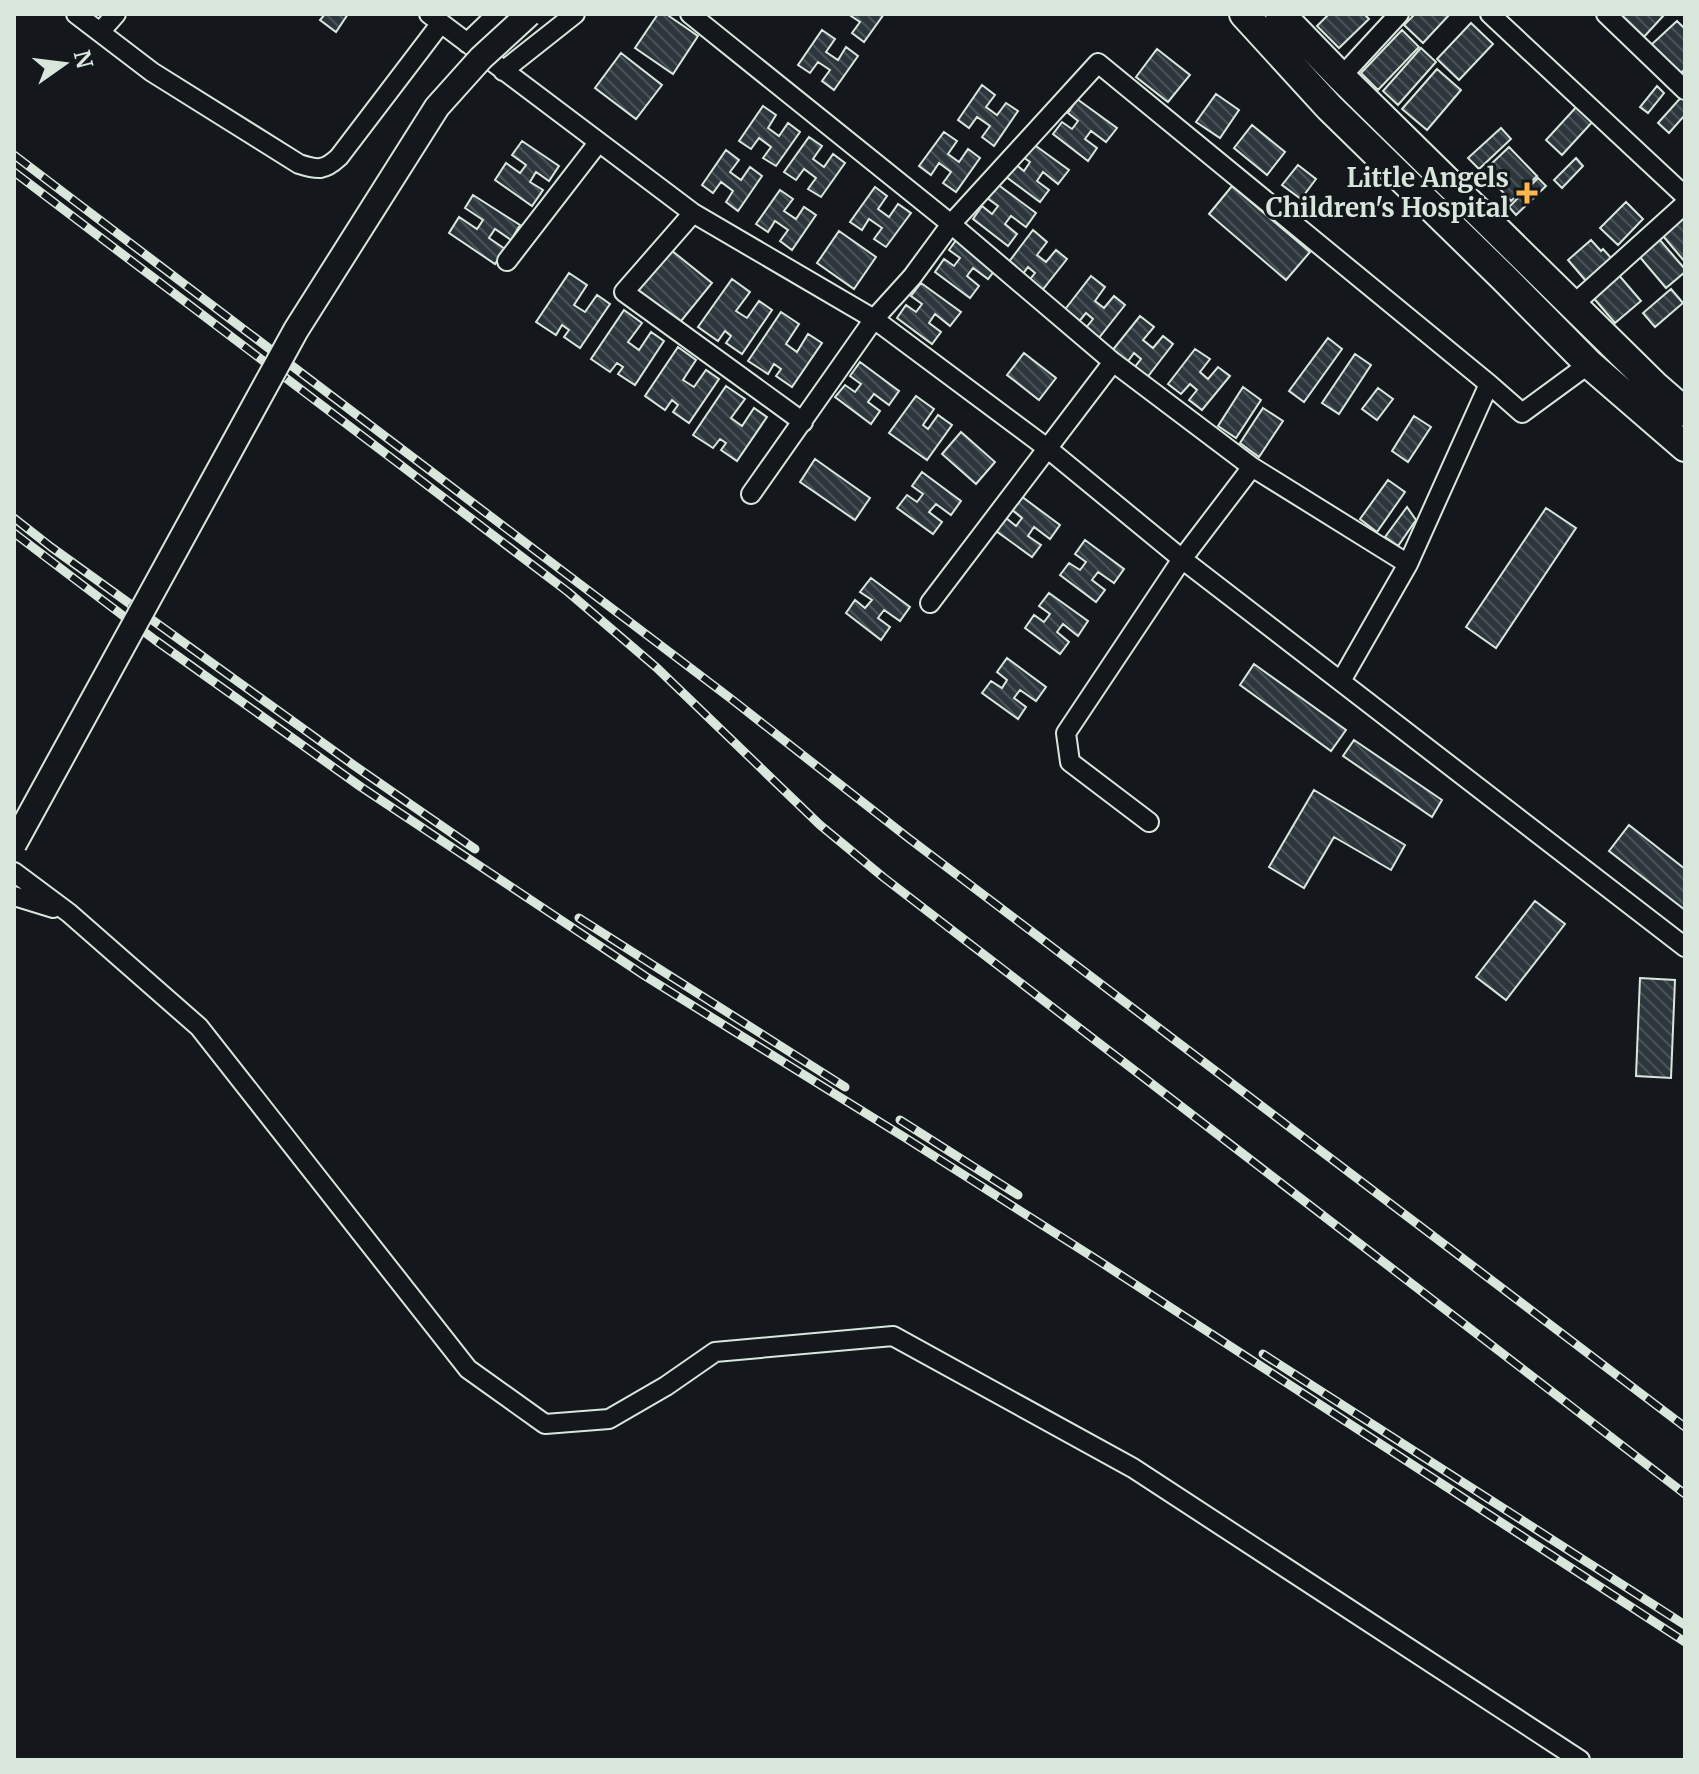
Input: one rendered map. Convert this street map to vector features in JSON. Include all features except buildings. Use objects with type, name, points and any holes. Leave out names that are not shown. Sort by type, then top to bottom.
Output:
[{"type":"main road","points":[[1244,14],[1329,107],[1589,364],[1685,447]]},
{"type":"main road","points":[[1280,14],[1654,385],[1685,412]]},
{"type":"street","points":[[76,14],[152,72],[299,164],[316,169],[329,167],[339,157],[435,18],[693,213],[874,319],[1047,448],[1182,559],[1685,947]]},
{"type":"street","points":[[100,32],[116,14]]},
{"type":"street","points":[[467,43],[497,14]]},
{"type":"street","points":[[14,844],[296,330],[437,107],[481,58],[529,14]]},
{"type":"street","points":[[503,71],[575,14]]},
{"type":"street","points":[[690,14],[951,224],[1113,362],[1252,467],[1408,564]]},
{"type":"street","points":[[1341,77],[1399,14]]},
{"type":"street","points":[[1490,14],[1685,196]]},
{"type":"street","points":[[1606,14],[1685,90]]},
{"type":"street","points":[[751,494],[874,319],[912,277],[951,224],[1098,63],[1522,413],[1589,364]]},
{"type":"street","points":[[507,261],[598,143]]},
{"type":"street","points":[[1573,305],[1685,204]]},
{"type":"street","points":[[693,213],[624,292],[803,422]]},
{"type":"street","points":[[930,603],[1113,362]]},
{"type":"street","points":[[1341,681],[1408,564],[1489,384]]},
{"type":"street","points":[[1149,822],[1070,762],[1066,733],[1182,559],[1252,467]]},
{"type":"street","points":[[14,872],[69,913],[199,1027],[468,1369],[545,1424],[609,1419],[666,1386],[715,1352],[893,1336],[1133,1468],[1580,1760]]},
{"type":"street","points":[[14,896],[69,913]]},
{"type":"railway","points":[[14,155],[1685,1427]]},
{"type":"railway","points":[[14,172],[568,592],[657,668],[820,825],[883,877],[1685,1494]]},
{"type":"railway","points":[[14,518],[352,764],[475,849]]},
{"type":"railway","points":[[14,533],[155,640],[361,787],[645,976],[1099,1261],[1685,1642]]},
{"type":"railway","points":[[579,918],[845,1087]]},
{"type":"railway","points":[[900,1120],[1018,1195]]},
{"type":"railway","points":[[1263,1354],[1685,1625]]},
{"type":"place","name":"Little Angels Children's Hospital","points":[[1527,193]]}]
